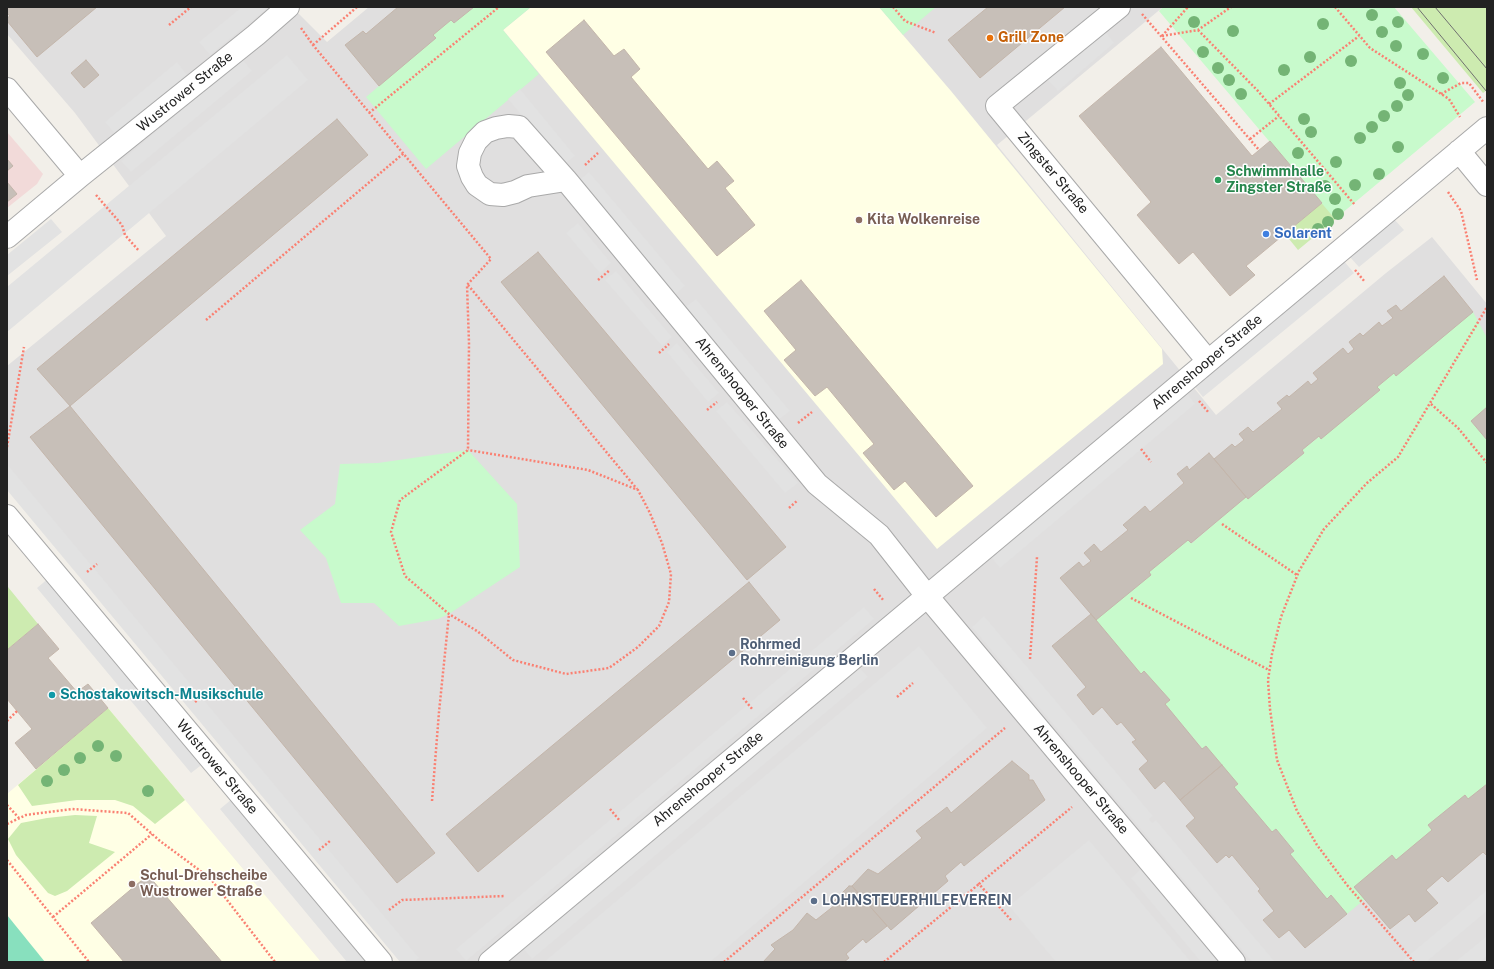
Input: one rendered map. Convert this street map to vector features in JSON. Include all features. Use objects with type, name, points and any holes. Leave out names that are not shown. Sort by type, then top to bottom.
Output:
[{"type":"street","name":"Wustrower Straße","points":[[7,237],[288,7]]},
{"type":"street","name":"Zingster Straße","points":[[1119,7],[997,106],[1208,361]]},
{"type":"street","points":[[7,89],[80,176]]},
{"type":"street","name":"Ahrenshooper Straße","points":[[490,962],[1487,128]]},
{"type":"street","points":[[1459,151],[1487,185]]},
{"type":"street","name":"Ahrenshooper Straße","points":[[566,180],[817,484],[879,535],[927,596],[1234,962]]},
{"type":"street","name":"Wustrower Straße","points":[[7,516],[381,962]]},
{"type":"path","points":[[169,25],[191,7]]},
{"type":"path","points":[[313,45],[358,7]]},
{"type":"path","points":[[369,113],[499,7]]},
{"type":"path","points":[[893,7],[905,21],[936,33]]},
{"type":"path","points":[[1162,36],[1188,7]]},
{"type":"path","points":[[1162,36],[1198,30],[1232,7]]},
{"type":"path","points":[[1335,7],[1370,48],[1449,99],[1463,121]]},
{"type":"path","points":[[1141,13],[1259,150]]},
{"type":"path","points":[[300,25],[313,45],[491,259],[467,285],[469,343],[468,450]]},
{"type":"path","points":[[1198,30],[1258,91],[1358,209]]},
{"type":"path","points":[[1269,104],[1360,36]]},
{"type":"path","points":[[1441,94],[1461,83],[1469,84],[1484,103]]},
{"type":"path","points":[[1250,139],[1279,116]]},
{"type":"path","points":[[206,320],[404,153]]},
{"type":"path","points":[[80,176],[122,225],[125,235],[139,251]]},
{"type":"path","points":[[1453,198],[1461,211],[1477,280]]},
{"type":"path","points":[[467,285],[638,490],[650,513],[671,574],[669,602],[659,626],[638,647],[609,668],[566,674],[513,660],[477,631],[449,614],[405,576],[391,532],[400,500],[468,450],[588,470],[638,490]]},
{"type":"path","points":[[1414,962],[1347,885],[1317,844],[1298,811],[1277,760],[1270,709],[1268,680],[1269,670],[1281,617],[1297,575],[1324,529],[1367,483],[1398,457],[1487,308]]},
{"type":"path","points":[[7,447],[24,348]]},
{"type":"path","points":[[1431,404],[1458,428],[1487,463]]},
{"type":"path","points":[[1222,524],[1297,575]]},
{"type":"path","points":[[1030,659],[1037,557]]},
{"type":"path","points":[[1131,598],[1269,670]]},
{"type":"path","points":[[432,801],[449,614]]},
{"type":"path","points":[[897,697],[913,683]]},
{"type":"path","points":[[7,721],[17,711]]},
{"type":"path","points":[[724,962],[1010,724]]},
{"type":"path","points":[[884,962],[1091,792]]},
{"type":"path","points":[[7,805],[19,818]]},
{"type":"path","points":[[7,824],[26,815],[72,809],[128,813],[152,834],[210,878],[275,962]]},
{"type":"path","points":[[53,917],[152,834]]},
{"type":"path","points":[[7,860],[89,962]]},
{"type":"path","points":[[979,884],[1011,920]]},
{"type":"path","points":[[388,910],[402,900],[505,896]]},
{"type":"shaded area","points":[[7,7],[292,7],[327,42],[369,7],[1163,7],[997,145],[1216,415],[1386,273],[1432,237],[1487,304],[1487,962],[409,962],[7,481],[7,366],[166,236],[75,113],[7,34]]},
{"type":"shaded area","points":[[242,7],[269,7],[210,55],[199,42]]},
{"type":"shaded area","name":"Kita Wolkenreise","points":[[531,7],[879,7],[951,91],[1162,349],[1163,364],[937,549],[503,30]]},
{"type":"shaded area","points":[[1105,31],[1114,43],[1058,91],[1047,79]]},
{"type":"shaded area","points":[[287,55],[308,80],[7,332],[7,287]]},
{"type":"shaded area","points":[[242,59],[252,71],[131,172],[121,161]]},
{"type":"shaded area","points":[[177,62],[187,75],[116,135],[105,122]]},
{"type":"shaded area","points":[[520,89],[575,156],[563,165],[508,99]]},
{"type":"shaded area","points":[[7,132],[43,174],[37,184],[7,208]]},
{"type":"shaded area","points":[[589,172],[685,286],[672,297],[577,182]]},
{"type":"shaded area","points":[[1393,218],[1404,230],[1359,267],[1349,256]]},
{"type":"shaded area","points":[[51,219],[62,232],[7,276],[7,255]]},
{"type":"shaded area","points":[[578,223],[611,263],[600,273],[566,233]]},
{"type":"shaded area","points":[[1343,260],[1354,273],[1203,397],[1194,386]]},
{"type":"shaded area","points":[[616,271],[672,337],[662,346],[605,280]]},
{"type":"shaded area","points":[[696,299],[790,411],[778,420],[683,309]]},
{"type":"shaded area","points":[[677,343],[719,393],[708,402],[667,352]]},
{"type":"shaded area","points":[[1186,392],[1195,404],[1000,568],[990,556]]},
{"type":"shaded area","points":[[727,402],[798,483],[785,493],[716,411]]},
{"type":"shaded area","points":[[7,464],[419,958],[414,962],[400,962],[7,490]]},
{"type":"shaded area","points":[[50,577],[204,763],[191,773],[37,588]]},
{"type":"shaded area","points":[[864,607],[874,619],[466,961],[456,949]]},
{"type":"shaded area","points":[[984,616],[1153,816],[1149,819],[1152,823],[1156,820],[1275,962],[1252,962],[972,627]]},
{"type":"shaded area","points":[[919,646],[987,728],[710,962],[544,962]]},
{"type":"shaded area","points":[[857,665],[868,677],[532,959],[522,947]]},
{"type":"shaded area","name":"Schul-Drehscheibe Wustrower Straße","points":[[108,708],[321,962],[7,962],[7,794]]},
{"type":"shaded area","points":[[232,799],[367,962],[347,962],[220,809]]},
{"type":"shaded area","points":[[1089,840],[1191,962],[1056,962],[1009,906]]},
{"type":"shaded area","points":[[1142,868],[1221,962],[1201,962],[1131,878]]},
{"type":"shaded area","points":[[1487,890],[1487,911],[1426,962],[1401,962]]},
{"type":"shaded area","points":[[1487,936],[1487,956],[1480,962],[1455,962]]},
{"type":"green space","points":[[474,7],[531,7],[503,30],[539,74],[426,169],[366,97],[436,38],[433,35],[451,20],[454,23]]},
{"type":"green space","points":[[879,7],[936,7],[903,35]]},
{"type":"green space","points":[[1163,7],[1394,7],[1475,102],[1335,219],[1159,11]]},
{"type":"green space","points":[[1411,7],[1487,7],[1487,90],[1483,93]]},
{"type":"green space","points":[[1275,137],[1344,212],[1298,250],[1285,234],[1321,203],[1270,141]]},
{"type":"green space","points":[[1473,312],[1487,338],[1487,407],[1471,421],[1487,440],[1487,784],[1468,799],[1465,795],[1428,825],[1432,830],[1396,860],[1392,855],[1365,899],[1347,914],[1331,895],[1327,899],[1290,854],[1294,851],[1276,829],[1272,832],[1165,704],[1170,700],[1144,671],[1141,674],[1096,620],[1151,575],[1149,572],[1188,540],[1192,543],[1246,497],[1248,499],[1304,453],[1302,450],[1380,390],[1377,387],[1394,373],[1396,376]]},
{"type":"green space","points":[[468,450],[517,504],[520,567],[449,614],[438,619],[399,626],[374,603],[341,603],[326,558],[300,530],[335,504],[340,464],[378,463]]},
{"type":"green space","points":[[8,587],[38,624],[7,650],[7,588]]},
{"type":"green space","points":[[108,708],[185,800],[155,824],[133,806],[115,800],[77,800],[32,806],[18,785]]},
{"type":"green space","points":[[75,815],[97,816],[89,843],[115,852],[67,891],[55,896],[48,893],[16,855],[8,839],[21,823]]},
{"type":"green space","points":[[7,915],[45,962],[7,962]]},
{"type":"building","points":[[7,7],[97,7],[37,57],[7,21],[7,18],[10,16],[7,13]]},
{"type":"building","points":[[398,7],[474,7],[454,23],[451,20],[433,35],[436,38],[379,86],[345,45],[363,31],[366,34]]},
{"type":"building","points":[[988,7],[1065,7],[980,78],[948,40]]},
{"type":"building","points":[[584,20],[614,56],[624,49],[640,69],[631,77],[708,169],[717,161],[734,181],[725,188],[755,225],[717,256],[546,52]]},
{"type":"building","name":"Schwimmhalle Zingster Straße","points":[[1161,47],[1252,156],[1270,141],[1322,203],[1246,266],[1255,275],[1230,296],[1193,252],[1179,264],[1137,215],[1151,202],[1079,116]]},
{"type":"building","points":[[86,60],[99,75],[84,88],[71,73]]},
{"type":"building","points":[[337,119],[368,155],[70,406],[37,369]]},
{"type":"building","points":[[7,159],[13,166],[7,171]]},
{"type":"building","points":[[7,182],[17,194],[7,202]]},
{"type":"building","points":[[538,252],[786,547],[747,580],[501,282]]},
{"type":"building","points":[[1444,276],[1473,312],[1396,376],[1394,373],[1377,387],[1380,390],[1321,439],[1319,436],[1302,450],[1304,453],[1248,499],[1214,459],[1232,444],[1235,447],[1244,440],[1239,434],[1248,427],[1253,432],[1282,409],[1277,403],[1287,395],[1289,397],[1308,381],[1311,385],[1318,379],[1313,373],[1343,348],[1348,354],[1354,349],[1349,342],[1360,333],[1363,336],[1379,322],[1382,326],[1393,318],[1387,311],[1396,305],[1401,311]]},
{"type":"building","points":[[801,280],[973,486],[936,517],[905,481],[894,490],[863,453],[874,444],[827,387],[815,396],[784,360],[796,350],[764,311]]},
{"type":"building","points":[[70,406],[435,853],[397,883],[30,437]]},
{"type":"building","points":[[1487,407],[1487,440],[1471,421]]},
{"type":"building","points":[[1209,453],[1246,497],[1191,543],[1188,540],[1149,572],[1151,575],[1096,620],[1060,578],[1079,562],[1083,567],[1091,561],[1084,553],[1094,544],[1101,552],[1128,530],[1123,525],[1145,506],[1150,512],[1184,483],[1177,474],[1187,466],[1189,470]]},
{"type":"building","points":[[749,582],[780,620],[478,872],[446,834]]},
{"type":"building","points":[[1091,614],[1141,674],[1144,671],[1170,700],[1165,704],[1202,749],[1206,746],[1222,765],[1180,800],[1164,781],[1155,789],[1139,769],[1148,761],[1132,742],[1136,740],[1121,722],[1117,725],[1102,707],[1093,715],[1077,695],[1086,687],[1052,646]]},
{"type":"building","name":"Schostakowitsch-Musikschule","points":[[38,624],[59,649],[48,658],[77,692],[88,684],[108,708],[36,769],[15,743],[32,729],[7,699],[7,650]]},
{"type":"building","points":[[1012,761],[1029,775],[1029,780],[1033,780],[1045,800],[964,866],[961,862],[945,876],[948,881],[891,930],[852,886],[868,869],[878,874],[922,838],[916,831],[947,807],[951,813]]},
{"type":"building","points":[[1222,765],[1238,784],[1234,787],[1272,832],[1276,829],[1294,851],[1290,854],[1327,899],[1331,895],[1347,914],[1305,948],[1289,930],[1279,938],[1263,920],[1274,911],[1258,891],[1260,889],[1232,855],[1229,858],[1226,855],[1217,863],[1186,826],[1195,818],[1180,800]]},
{"type":"building","points":[[1487,784],[1487,856],[1483,852],[1448,882],[1442,876],[1426,890],[1438,903],[1415,922],[1409,914],[1390,929],[1354,887],[1392,855],[1396,860],[1432,830],[1428,825],[1465,795],[1468,799]]},
{"type":"building","points":[[148,875],[222,962],[124,962],[91,923]]},
{"type":"building","points":[[849,886],[852,886],[887,926],[866,943],[863,939],[846,954],[849,958],[844,962],[763,962],[775,949],[771,945],[793,930],[807,913],[816,920],[835,905],[834,901]]},
{"type":"tram line","points":[[1417,7],[1487,92]]},
{"type":"tram line","points":[[1435,7],[1487,69]]},
{"type":"place","name":"Grill Zone","points":[[990,38]]},
{"type":"place","name":"Schwimmhalle Zingster Straße","points":[[1218,180]]},
{"type":"place","name":"Kita Wolkenreise","points":[[859,220]]},
{"type":"place","name":"Solarent","points":[[1266,234]]},
{"type":"place","name":"Rohrmed Rohrreinigung Berlin","points":[[732,653]]},
{"type":"place","name":"Schostakowitsch-Musikschule","points":[[52,695]]},
{"type":"place","name":"Schul-Drehscheibe Wustrower Straße","points":[[132,884]]},
{"type":"place","name":"LOHNSTEUERHILFEVEREIN","points":[[814,901]]}]
